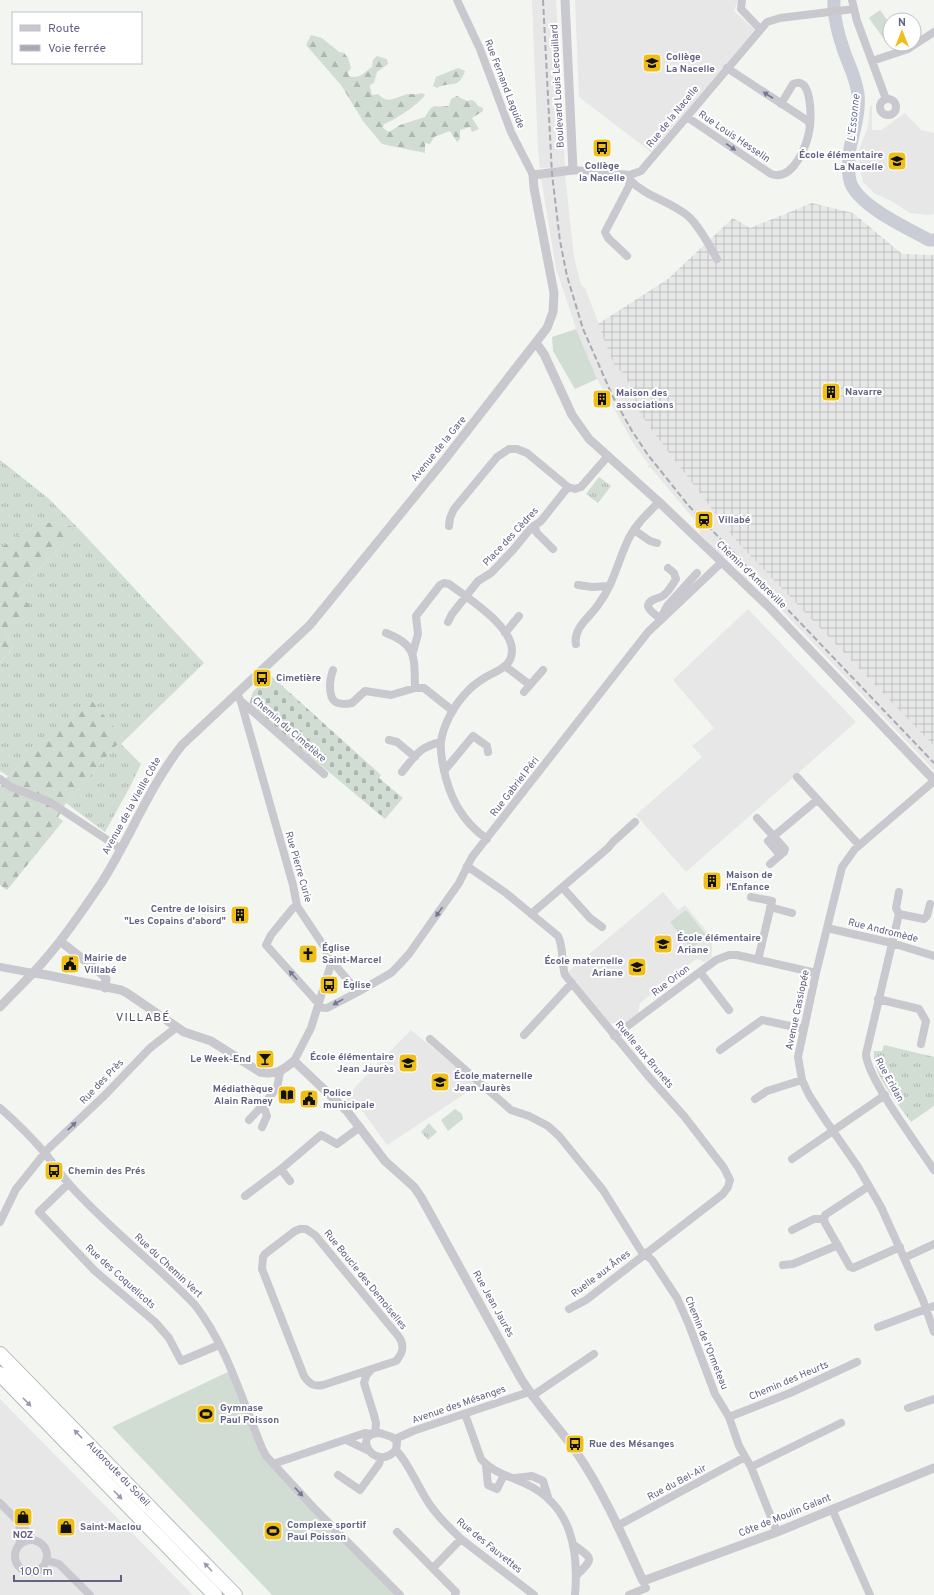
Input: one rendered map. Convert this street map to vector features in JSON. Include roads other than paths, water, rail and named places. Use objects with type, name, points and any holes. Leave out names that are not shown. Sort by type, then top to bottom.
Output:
[{"type":"highway","name":"Autoroute du Soleil","points":[[0,1354],[235,1595]]},
{"type":"highway","name":"Autoroute du Soleil","points":[[0,1374],[215,1595]]},
{"type":"street","name":"Rue Fernand Laguide","points":[[457,0],[480,50],[513,137],[533,175]]},
{"type":"street","name":"Boulevard Louis Lecouillard","points":[[565,0],[573,170]]},
{"type":"street","points":[[742,0],[741,9],[760,29]]},
{"type":"street","points":[[852,0],[886,99]]},
{"type":"street","name":"Rue de la Nacelle","points":[[630,177],[645,168],[767,22],[773,19],[854,9]]},
{"type":"street","points":[[872,61],[908,48],[934,32]]},
{"type":"street","points":[[727,68],[803,118],[810,126]]},
{"type":"street","name":"Rue Louis Hesselin","points":[[687,117],[771,174],[780,176],[785,174],[794,166],[808,139],[811,117],[808,94],[802,83],[793,84],[781,104]]},
{"type":"street","points":[[533,175],[573,170],[630,177]]},
{"type":"street","name":"Avenue de la Gare","points":[[237,693],[310,625],[451,452],[536,343],[550,322],[554,300],[533,175]]},
{"type":"street","points":[[627,256],[608,238],[604,232],[629,186],[630,177]]},
{"type":"street","points":[[630,177],[637,188],[689,217],[701,233],[717,260]]},
{"type":"street","name":"Chemin d'Ambreville","points":[[536,343],[544,354],[577,424],[589,439],[659,502],[768,606],[934,781]]},
{"type":"street","points":[[449,526],[450,518],[454,509],[497,458],[509,449],[517,449],[527,453],[568,487],[575,489],[581,487],[608,456]]},
{"type":"street","name":"Place des Cèdres","points":[[448,622],[465,596],[478,581],[491,572],[513,550],[531,528],[541,521],[568,487]]},
{"type":"street","points":[[576,644],[576,632],[599,604],[618,568],[626,545],[634,530],[659,502]]},
{"type":"street","points":[[535,525],[536,532],[553,549]]},
{"type":"street","points":[[634,530],[650,541],[656,543]]},
{"type":"street","name":"Rue Gabriel Péri","points":[[318,1006],[327,1008],[374,983],[398,966],[409,954],[461,880],[472,858],[643,638],[661,619],[722,562]]},
{"type":"street","points":[[668,568],[674,572],[676,579],[664,596],[652,601],[648,605],[651,612],[661,619],[667,606],[697,573]]},
{"type":"street","points":[[415,688],[416,672],[413,652],[418,634],[416,616],[440,585],[444,583],[449,584],[499,624],[512,649],[511,656],[506,666],[478,682],[465,694],[448,720],[441,742],[444,771],[451,796],[458,811],[487,839]]},
{"type":"street","points":[[578,585],[592,587],[609,586]]},
{"type":"street","points":[[505,633],[519,616]]},
{"type":"street","points":[[386,633],[399,639],[413,652]]},
{"type":"street","points":[[506,666],[530,686]]},
{"type":"street","points":[[333,670],[330,676],[330,695],[331,699],[336,703],[352,704],[365,691],[387,695],[405,692],[415,688],[424,688],[453,711]]},
{"type":"street","points":[[524,692],[543,670]]},
{"type":"street","name":"Rue Pierre Curie","points":[[237,693],[241,702],[298,906],[325,948],[331,964]]},
{"type":"street","name":"Avenue de la Vieille Côte","points":[[0,1007],[33,973],[60,941],[102,882],[172,758],[182,746],[237,693]]},
{"type":"street","name":"Chemin du Cimetière","points":[[241,702],[324,774]]},
{"type":"street","points":[[444,771],[473,736],[487,746],[488,752]]},
{"type":"street","points":[[389,740],[397,742],[415,757]]},
{"type":"street","points":[[402,772],[419,751],[429,745],[441,742]]},
{"type":"street","points":[[797,777],[859,845]]},
{"type":"street","points":[[0,779],[23,793],[50,802],[121,849]]},
{"type":"street","name":"Avenue Cassiopée","points":[[934,781],[859,845],[847,858],[842,867],[816,972],[798,1057],[802,1080],[809,1095],[858,1167],[900,1247],[904,1258],[930,1308],[934,1332]]},
{"type":"street","points":[[770,864],[780,855],[768,841],[817,800]]},
{"type":"street","points":[[757,818],[774,836]]},
{"type":"street","points":[[531,914],[563,888],[635,822]]},
{"type":"street","name":"Ruelle aux Brunets","points":[[467,866],[495,885],[558,936],[562,944],[563,967],[565,975],[648,1077],[684,1116],[726,1171],[730,1180],[728,1187],[723,1194],[645,1253]]},
{"type":"street","points":[[563,888],[590,918],[602,927]]},
{"type":"street","name":"Rue Eridan","points":[[899,892],[896,908],[899,914],[878,999],[868,1045],[867,1059],[870,1071],[934,1170]]},
{"type":"street","points":[[751,897],[772,901],[758,960]]},
{"type":"street","points":[[899,914],[924,919],[927,916],[930,904]]},
{"type":"street","points":[[298,906],[293,908],[271,935],[266,944],[318,1006]]},
{"type":"street","points":[[770,907],[792,913]]},
{"type":"street","name":"Rue Andromède","points":[[827,928],[892,943],[934,956]]},
{"type":"street","points":[[60,941],[103,975],[106,980],[105,988]]},
{"type":"street","name":"Rue Orion","points":[[614,1036],[716,960],[736,955],[816,972]]},
{"type":"street","points":[[0,967],[121,990],[184,1032],[211,1041],[260,1072],[266,1073],[280,1072],[294,1061],[311,1028],[331,964],[335,965],[358,992]]},
{"type":"street","points":[[700,972],[729,1010]]},
{"type":"street","points":[[524,1035],[572,983]]},
{"type":"street","points":[[878,999],[919,1009],[926,1021],[922,1044]]},
{"type":"street","points":[[720,1050],[762,1020],[804,1029]]},
{"type":"street","name":"Rue des Près","points":[[45,1154],[48,1149],[106,1095],[150,1048],[177,1027]]},
{"type":"street","name":"Chemin de l'Ormeteau","points":[[430,1039],[511,1110],[529,1116],[548,1126],[559,1136],[603,1190],[641,1251],[652,1260],[676,1298],[689,1325],[715,1394],[729,1417],[777,1532]]},
{"type":"street","name":"Rue Jean Jaurès","points":[[294,1061],[347,1111],[390,1167],[414,1187],[421,1196],[531,1394],[576,1453],[607,1503],[646,1588]]},
{"type":"street","points":[[248,1120],[277,1088],[280,1072]]},
{"type":"street","points":[[755,1099],[767,1091],[802,1080]]},
{"type":"street","points":[[792,1159],[885,1095]]},
{"type":"street","points":[[262,1127],[267,1116],[263,1105]]},
{"type":"street","name":"Rue du Chemin Vert","points":[[0,1108],[21,1127],[45,1154],[68,1184],[195,1305],[203,1315],[219,1344],[262,1448],[273,1464],[400,1595]]},
{"type":"street","points":[[245,1196],[281,1169],[321,1135],[337,1144],[360,1127]]},
{"type":"street","points":[[0,1222],[16,1189],[45,1154]]},
{"type":"street","points":[[281,1169],[290,1181]]},
{"type":"street","name":"Rue des Coquelicots","points":[[68,1184],[39,1212],[95,1271],[155,1322],[168,1338],[181,1361],[219,1344]]},
{"type":"street","points":[[824,1219],[825,1215],[869,1186]]},
{"type":"street","points":[[792,1230],[814,1219],[824,1219]]},
{"type":"street","points":[[824,1219],[850,1267],[853,1268],[900,1247]]},
{"type":"street","name":"Rue Boucle des Demoiselles","points":[[300,1229],[306,1229],[315,1235],[402,1341],[403,1351],[396,1361],[350,1376],[323,1385],[313,1385],[308,1382],[304,1376],[262,1269],[263,1257],[265,1254],[295,1231],[300,1229]]},
{"type":"street","points":[[904,1258],[934,1244]]},
{"type":"street","points":[[783,1265],[793,1264],[838,1245]]},
{"type":"street","name":"Ruelle aux Ânes","points":[[569,1309],[586,1300],[645,1253]]},
{"type":"street","points":[[878,1327],[930,1308]]},
{"type":"street","name":"Avenue des Mésanges","points":[[395,1439],[412,1431],[531,1394],[594,1354]]},
{"type":"street","name":"Chemin des Heurts","points":[[729,1417],[790,1393],[857,1362]]},
{"type":"street","points":[[367,1450],[365,1444],[367,1439],[374,1433],[376,1423],[364,1383],[366,1376],[371,1370]]},
{"type":"street","points":[[350,1376],[364,1383]]},
{"type":"street","points":[[908,1408],[934,1398]]},
{"type":"street","points":[[465,1414],[481,1459],[486,1465],[491,1469],[514,1478],[541,1492],[559,1511],[569,1528],[574,1545],[577,1575],[575,1595]]},
{"type":"street","points":[[751,1467],[841,1423]]},
{"type":"street","points":[[273,1464],[365,1433],[384,1434],[395,1439],[397,1446],[396,1450],[388,1456],[381,1457],[371,1454],[367,1450],[346,1440]]},
{"type":"street","name":"Rue des Fauvettes","points":[[396,1450],[405,1460],[431,1506],[461,1539],[534,1595]]},
{"type":"street","points":[[338,1474],[360,1490],[379,1464],[381,1457]]},
{"type":"street","name":"Rue du Bel-Air","points":[[617,1526],[745,1458]]},
{"type":"street","points":[[486,1465],[488,1485],[497,1489],[504,1475]]},
{"type":"street","name":"Côte de Moulin Galant","points":[[646,1588],[832,1509],[934,1468]]},
{"type":"street","points":[[0,1503],[19,1522],[24,1527],[33,1540],[42,1545],[45,1550],[46,1560],[44,1565],[34,1572],[28,1572],[22,1569],[17,1565],[15,1559],[15,1552],[22,1537],[19,1522]]},
{"type":"street","points":[[832,1509],[870,1595]]},
{"type":"street","points":[[397,1532],[456,1592],[455,1595]]},
{"type":"street","points":[[432,1568],[461,1539]]},
{"type":"street","points":[[19,1545],[23,1542],[33,1540]]},
{"type":"street","points":[[574,1545],[589,1556],[590,1560],[588,1565],[577,1575]]},
{"type":"street","points":[[46,1560],[59,1564],[90,1595]]},
{"type":"street","points":[[629,1595],[646,1588]]},
{"type":"waterway","name":"L'Essonne","points":[[834,0],[835,20],[858,94],[857,114],[849,157],[851,184],[856,193],[874,209],[929,240],[934,240]]},
{"type":"railway","points":[[543,0],[552,174],[560,241],[567,276],[583,329],[613,397],[632,431],[648,455],[688,505],[934,763]]},
{"type":"place","name":"Collège La Nacelle","points":[[652,63]]},
{"type":"place","name":"Collège la Nacelle","points":[[602,148]]},
{"type":"place","name":"École élémentaire La Nacelle","points":[[897,161]]},
{"type":"place","name":"Navarre","points":[[831,392]]},
{"type":"place","name":"Maison des associations","points":[[602,399]]},
{"type":"place","name":"Villabé","points":[[704,520]]},
{"type":"place","name":"Cimetière","points":[[262,678]]},
{"type":"place","name":"Maison de l'Enfance","points":[[712,881]]},
{"type":"place","name":"Centre de loisirs \"Les Copains d'abord\"","points":[[240,915]]},
{"type":"place","name":"École élémentaire Ariane","points":[[663,944]]},
{"type":"place","name":"Église Saint-Marcel","points":[[308,954]]},
{"type":"place","name":"Mairie de Villabé","points":[[70,964]]},
{"type":"place","name":"École maternelle Ariane","points":[[637,967]]},
{"type":"place","name":"Église","points":[[329,985]]},
{"type":"place","name":"Le Week-End","points":[[265,1059]]},
{"type":"place","name":"École élémentaire Jean Jaurès","points":[[408,1063]]},
{"type":"place","name":"École maternelle Jean Jaurès","points":[[440,1082]]},
{"type":"place","name":"Médiathèque Alain Ramey","points":[[287,1095]]},
{"type":"place","name":"Police municipale","points":[[309,1099]]},
{"type":"place","name":"Chemin des Prés","points":[[54,1171]]},
{"type":"place","name":"Gymnase Paul Poisson","points":[[206,1414]]},
{"type":"place","name":"Rue des Mésanges","points":[[575,1444]]},
{"type":"place","name":"NOZ","points":[[23,1517]]},
{"type":"place","name":"Saint-Maclou","points":[[66,1527]]},
{"type":"place","name":"Complexe sportif Paul Poisson","points":[[273,1531]]},
{"type":"district","name":"VILLABÉ","points":[[143,1018]]}]
